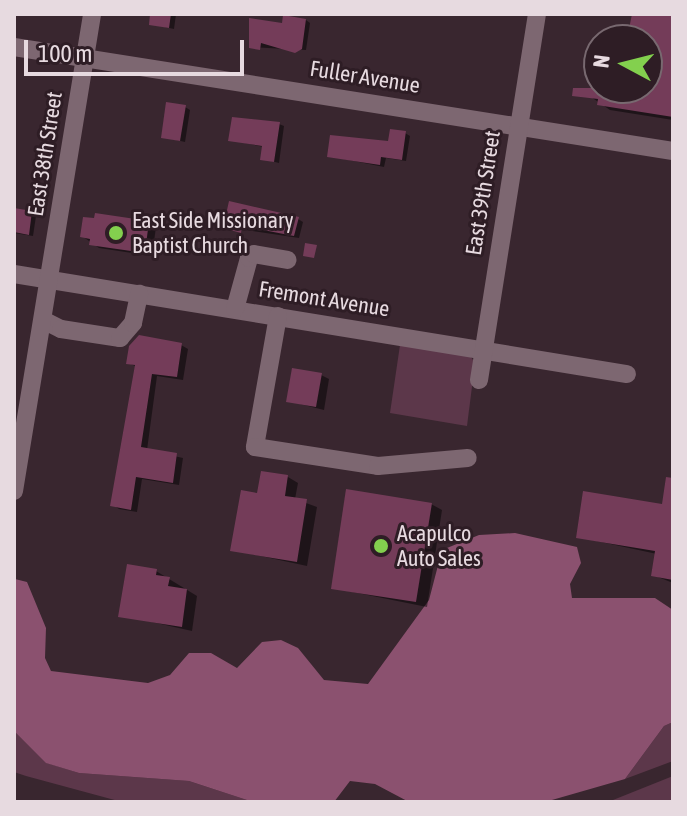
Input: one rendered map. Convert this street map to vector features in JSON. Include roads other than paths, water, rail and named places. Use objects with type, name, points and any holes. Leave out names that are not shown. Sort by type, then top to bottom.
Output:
[{"type":"street","name":"East 38th Street","points":[[14,491],[92,14]]},
{"type":"street","name":"East 39th Street","points":[[479,380],[537,14]]},
{"type":"street","name":"Fuller Avenue","points":[[14,47],[673,151]]},
{"type":"street","points":[[235,309],[249,258],[254,254],[287,260]]},
{"type":"street","name":"Fremont Avenue","points":[[14,274],[627,374]]},
{"type":"street","points":[[43,320],[61,329],[120,338],[133,323],[139,294]]},
{"type":"street","points":[[278,316],[255,447],[378,466],[468,458]]},
{"type":"place","name":"East Side Missionary Baptist Church","points":[[116,233]]},
{"type":"place","name":"Acapulco Auto Sales","points":[[381,546]]}]
